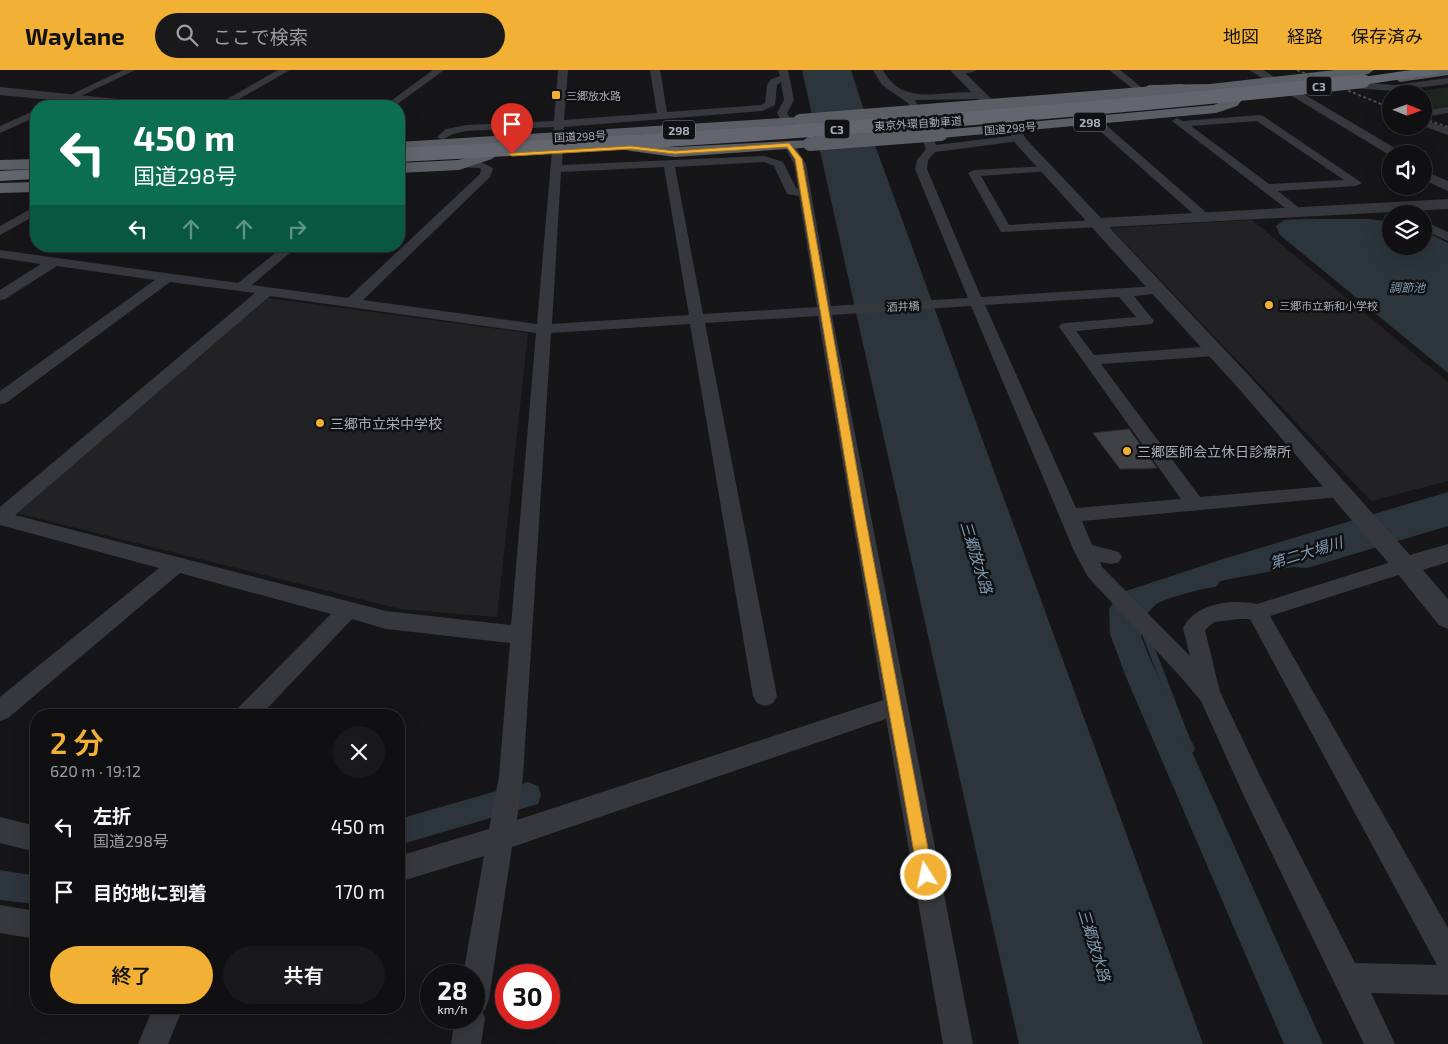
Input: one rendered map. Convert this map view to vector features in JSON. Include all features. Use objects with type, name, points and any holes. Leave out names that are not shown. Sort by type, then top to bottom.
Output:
[{"type":"highway","name":"国道298号","points":[[800,119],[1181,91],[1274,82],[1327,73],[1368,70]]},
{"type":"highway","name":"東京外環自動車道","points":[[405,156],[638,142],[1086,110],[1274,91],[1436,70]]},
{"type":"highway","name":"国道298号","points":[[405,146],[458,143],[631,147],[675,152],[791,133],[1096,113],[1353,85],[1397,74],[1448,71]]},
{"type":"highway","name":"国道298号","points":[[1397,74],[1448,75]]},
{"type":"highway","name":"東京外環自動車道","points":[[405,150],[751,130],[1083,104],[1397,74]]},
{"type":"highway","name":"国道298号","points":[[800,119],[985,100],[1178,87],[1211,88]]},
{"type":"highway","name":"国道298号","points":[[405,160],[487,156],[557,146],[612,134],[1016,133],[1095,121],[1216,109],[1232,103],[1236,99]]},
{"type":"highway","name":"国道298号","points":[[791,133],[800,119]]},
{"type":"highway","name":"国道298号","points":[[405,139],[442,137],[458,143]]},
{"type":"highway","points":[[0,158],[30,156]]},
{"type":"highway","name":"国道298号","points":[[405,168],[459,165],[487,156]]},
{"type":"highway","points":[[0,165],[30,164]]},
{"type":"highway","points":[[0,170],[30,168]]},
{"type":"highway","points":[[0,178],[30,175]]},
{"type":"highway","points":[[0,178],[30,178]]},
{"type":"highway","points":[[0,188],[30,186]]},
{"type":"street","points":[[64,100],[130,70]]},
{"type":"street","points":[[231,100],[285,70]]},
{"type":"street","points":[[397,100],[439,70]]},
{"type":"street","points":[[480,964],[511,776],[563,70]]},
{"type":"street","points":[[656,70],[662,116]]},
{"type":"street","points":[[878,70],[884,83],[912,102],[932,150]]},
{"type":"street","points":[[956,70],[972,70]]},
{"type":"street","points":[[956,70],[1016,133],[1096,224],[1292,434],[1403,561],[1448,618]]},
{"type":"street","points":[[1114,70],[1140,90]]},
{"type":"street","points":[[1255,70],[1383,145]]},
{"type":"street","points":[[557,146],[662,116],[762,108],[770,105],[772,85],[774,80],[783,72],[789,100],[782,113],[791,133],[798,159],[806,194],[809,223],[834,310],[860,513],[958,1044]]},
{"type":"street","points":[[1353,85],[1394,88],[1448,81]]},
{"type":"street","points":[[0,92],[88,100]]},
{"type":"street","points":[[1292,92],[1295,97],[1382,150]]},
{"type":"street","points":[[907,97],[985,100]]},
{"type":"street","points":[[1432,113],[1448,110]]},
{"type":"street","points":[[1166,115],[1182,124],[1297,212]]},
{"type":"street","points":[[0,130],[30,116]]},
{"type":"street","points":[[1182,124],[1259,118],[1356,183],[1267,188]]},
{"type":"street","points":[[1095,121],[1204,217]]},
{"type":"street","points":[[1432,126],[1448,132]]},
{"type":"street","points":[[442,137],[446,133],[457,129],[669,164],[765,159],[779,164],[791,191],[806,194]]},
{"type":"street","points":[[1016,133],[932,150],[920,164],[921,169],[970,302],[1095,572],[1188,668],[1210,695]]},
{"type":"street","points":[[669,164],[765,696]]},
{"type":"street","points":[[405,252],[486,175],[487,168],[482,165],[459,165]]},
{"type":"street","points":[[1047,169],[974,172],[1005,229],[1297,212],[1382,211]]},
{"type":"street","points":[[1432,172],[1448,181]]},
{"type":"street","points":[[1432,179],[1448,187]]},
{"type":"street","points":[[1432,206],[1448,204]]},
{"type":"street","points":[[0,231],[30,214]]},
{"type":"street","points":[[1432,229],[1448,236]]},
{"type":"street","points":[[242,286],[284,252]]},
{"type":"street","points":[[352,302],[405,252]]},
{"type":"street","name":"酒井橋","points":[[0,254],[543,329],[1157,290]]},
{"type":"street","points":[[0,296],[55,261]]},
{"type":"street","points":[[0,399],[168,277]]},
{"type":"street","points":[[1,518],[268,290]]},
{"type":"street","points":[[1122,292],[1147,321],[1066,327],[1195,505]]},
{"type":"street","points":[[1090,360],[1215,351]]},
{"type":"street","points":[[1070,515],[1340,491]]},
{"type":"street","points":[[1,518],[386,620],[521,635]]},
{"type":"street","points":[[1084,551],[1112,557]]},
{"type":"street","points":[[1380,1044],[1252,786],[1210,695],[1194,628],[1204,617],[1229,611],[1248,610],[1256,612],[1403,561],[1448,553]]},
{"type":"street","points":[[0,711],[177,564]]},
{"type":"street","points":[[252,709],[348,610]]},
{"type":"street","points":[[1256,612],[1448,956]]},
{"type":"street","points":[[405,867],[502,838],[896,706]]},
{"type":"street","points":[[0,830],[30,838]]},
{"type":"street","points":[[0,919],[30,924]]},
{"type":"street","points":[[1348,978],[1448,980]]},
{"type":"street","points":[[153,1044],[166,1014]]},
{"type":"street","points":[[466,1044],[468,1029]]},
{"type":"shaded area","points":[[1448,87],[1448,108],[1432,111],[1432,89]]},
{"type":"shaded area","name":"三郷市立新和小学校","points":[[1252,220],[1448,382],[1448,481],[1371,501],[1111,228]]},
{"type":"shaded area","name":"三郷市立栄中学校","points":[[268,298],[528,333],[497,617],[400,609],[16,513]]},
{"type":"water","name":"三郷放水路","points":[[802,70],[851,70],[876,148],[1203,1044],[1019,1044]]},
{"type":"water","name":"調節池","points":[[1371,219],[1382,221],[1382,255],[1432,255],[1432,235],[1448,243],[1448,373],[1280,235],[1276,226],[1284,220]]},
{"type":"water","name":"第二大場川","points":[[1448,492],[1448,526],[1307,568],[1292,567],[1220,581],[1216,587],[1187,593],[1158,603],[1141,620],[1141,636],[1148,654],[1323,1044],[1284,1044],[1126,677],[1110,634],[1109,609],[1120,593],[1223,559]]},
{"type":"building","name":"三郷医師会立休日診療所","points":[[1129,429],[1157,468],[1120,469],[1093,433]]},
{"type":"waterway","points":[[1146,635],[1189,746]]},
{"type":"waterway","points":[[1188,744],[1190,749]]},
{"type":"waterway","points":[[405,830],[528,795]]},
{"type":"waterway","points":[[0,885],[30,889]]},
{"type":"railway","points":[[1297,70],[1382,104]]},
{"type":"railway","points":[[1432,122],[1448,127]]},
{"type":"place","name":"三郷放水路","points":[[556,95]]},
{"type":"place","name":"三郷市立新和小学校","points":[[1269,305]]},
{"type":"place","name":"三郷市立栄中学校","points":[[320,423]]},
{"type":"place","name":"三郷医師会立休日診療所","points":[[1127,451]]},
{"type":"route","points":[[512,154],[631,147],[675,152],[789,145],[798,159],[806,194],[809,223],[826,311],[845,431],[926,875]]}]
